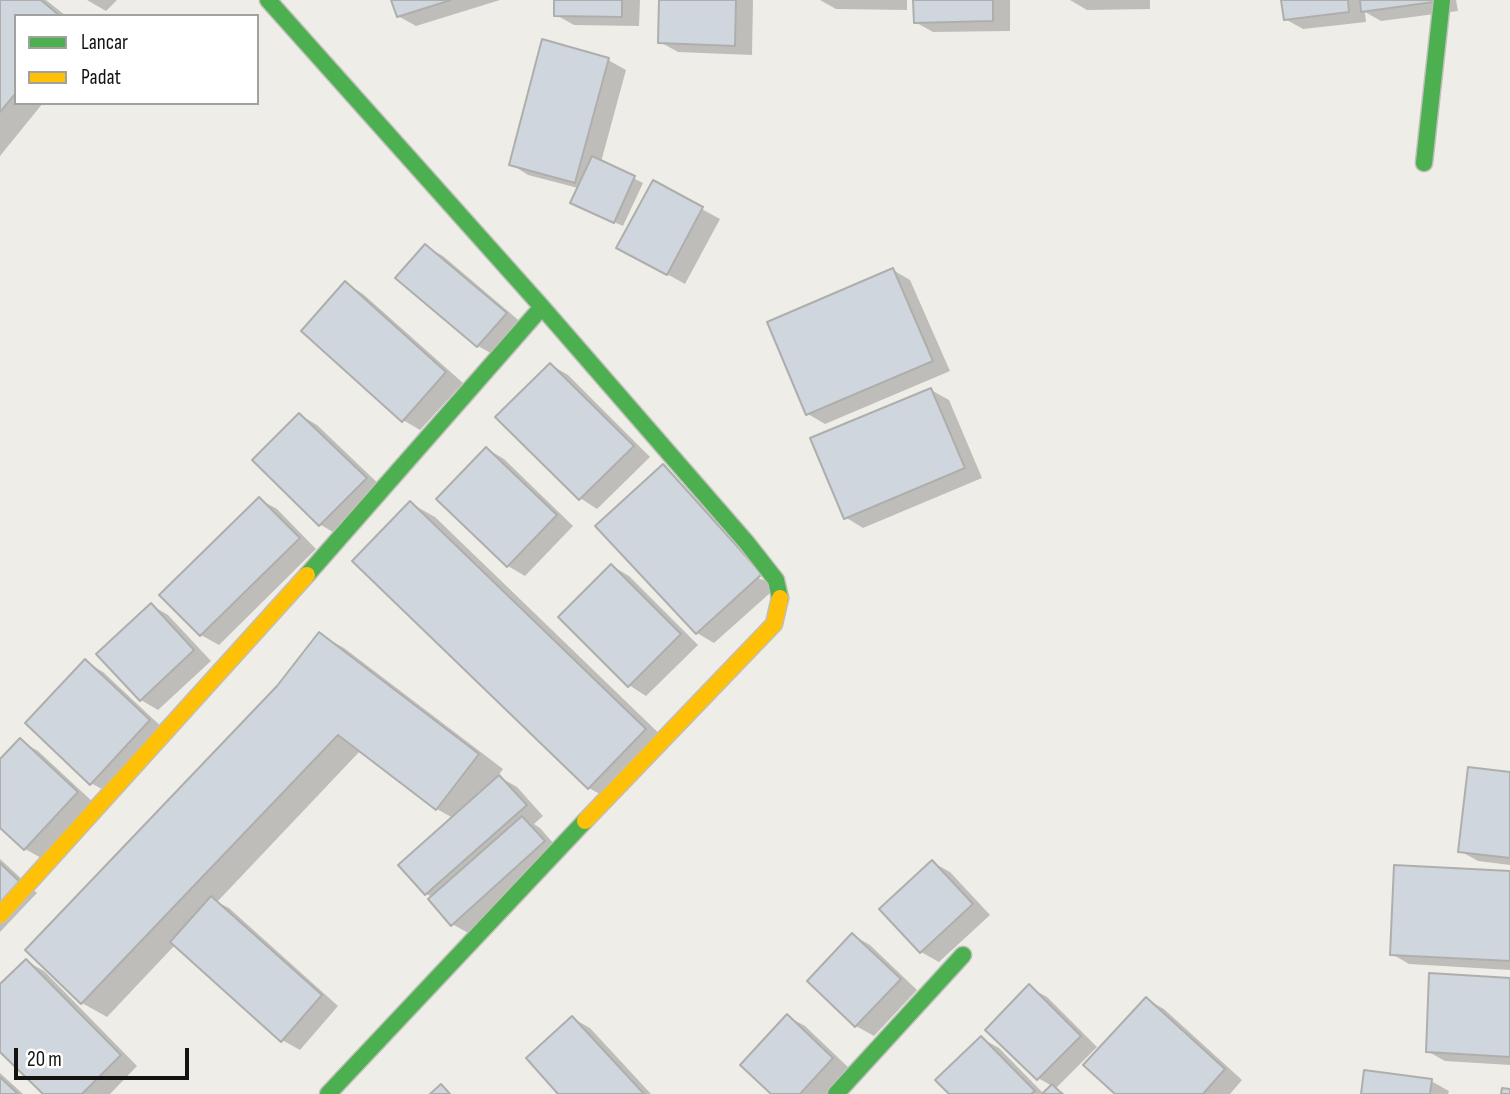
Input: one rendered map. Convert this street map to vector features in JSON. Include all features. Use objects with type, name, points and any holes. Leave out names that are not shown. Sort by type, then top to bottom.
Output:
[{"type":"street","points":[[268,0],[542,307],[747,543],[779,583],[781,607],[774,624],[328,1094]]},
{"type":"street","points":[[1424,163],[1442,0]]},
{"type":"street","points":[[0,915],[237,655],[542,307]]},
{"type":"street","points":[[836,1094],[963,955]]},
{"type":"building","points":[[0,0],[41,0],[58,14],[14,14],[14,95],[0,112]]},
{"type":"building","points":[[391,0],[451,0],[397,17]]},
{"type":"building","points":[[554,0],[622,0],[622,17],[554,16]]},
{"type":"building","points":[[659,0],[736,0],[735,46],[658,43]]},
{"type":"building","points":[[913,0],[993,0],[993,21],[914,23]]},
{"type":"building","points":[[1281,0],[1348,0],[1349,12],[1284,20]]},
{"type":"building","points":[[1360,0],[1440,0],[1441,1],[1361,12]]},
{"type":"building","points":[[542,39],[609,58],[575,183],[509,165]]},
{"type":"building","points":[[592,156],[635,176],[614,223],[570,203]]},
{"type":"building","points":[[653,180],[703,207],[667,275],[616,248]]},
{"type":"building","points":[[425,244],[507,313],[477,347],[395,278]]},
{"type":"building","points":[[893,268],[933,361],[806,415],[767,322]]},
{"type":"building","points":[[345,281],[446,372],[402,422],[301,331]]},
{"type":"building","points":[[550,363],[634,446],[579,500],[495,417]]},
{"type":"building","points":[[931,388],[965,468],[844,519],[810,438]]},
{"type":"building","points":[[299,413],[367,478],[319,526],[252,460]]},
{"type":"building","points":[[486,447],[557,515],[507,567],[436,499]]},
{"type":"building","points":[[663,464],[762,574],[696,634],[595,526]]},
{"type":"building","points":[[259,497],[300,538],[200,636],[159,595]]},
{"type":"building","points":[[410,501],[646,729],[588,789],[352,561]]},
{"type":"building","points":[[611,564],[681,634],[628,687],[558,617]]},
{"type":"building","points":[[151,603],[194,650],[140,701],[96,654]]},
{"type":"building","points":[[319,632],[479,754],[436,810],[338,735],[81,1004],[25,950],[277,686]]},
{"type":"building","points":[[85,659],[150,720],[90,785],[25,723]]},
{"type":"building","points":[[20,738],[78,792],[24,850],[0,828],[0,759]]},
{"type":"building","points":[[1468,767],[1510,772],[1510,858],[1458,852]]},
{"type":"building","points":[[499,775],[527,805],[425,895],[398,865]]},
{"type":"building","points":[[522,816],[545,841],[451,926],[428,899]]},
{"type":"building","points":[[932,860],[973,904],[920,953],[879,909]]},
{"type":"building","points":[[0,863],[20,882],[0,904]]},
{"type":"building","points":[[1394,865],[1510,871],[1510,961],[1390,955]]},
{"type":"building","points":[[211,896],[322,995],[281,1042],[170,942]]},
{"type":"building","points":[[852,933],[901,979],[855,1027],[807,981]]},
{"type":"building","points":[[26,959],[121,1055],[82,1094],[43,1094],[0,1052],[0,984]]},
{"type":"building","points":[[1429,973],[1510,978],[1510,1057],[1426,1052]]},
{"type":"building","points":[[1029,984],[1081,1036],[1037,1080],[985,1030]]},
{"type":"building","points":[[1146,997],[1225,1069],[1203,1094],[1115,1094],[1083,1065]]},
{"type":"building","points":[[787,1014],[833,1058],[800,1094],[771,1094],[740,1065]]},
{"type":"building","points":[[572,1016],[644,1094],[558,1094],[526,1058]]},
{"type":"building","points":[[981,1036],[1035,1091],[1031,1094],[949,1094],[935,1080]]},
{"type":"building","points":[[1364,1070],[1432,1079],[1430,1094],[1361,1094]]},
{"type":"building","points":[[0,1077],[18,1094],[0,1094]]},
{"type":"building","points":[[441,1084],[450,1094],[430,1094]]},
{"type":"building","points":[[1052,1084],[1062,1094],[1042,1094]]},
{"type":"building","points":[[1502,1088],[1510,1089],[1510,1094],[1501,1094]]},
{"type":"traffic: fast","points":[[268,0],[542,307],[747,543],[776,580],[780,598]]},
{"type":"traffic: fast","points":[[1424,163],[1442,0]]},
{"type":"traffic: fast","points":[[307,575],[542,307]]},
{"type":"traffic: fast","points":[[328,1094],[585,821]]},
{"type":"traffic: fast","points":[[836,1094],[963,955]]},
{"type":"traffic: slow","points":[[0,915],[307,575]]},
{"type":"traffic: slow","points":[[585,821],[774,624],[780,598]]}]
